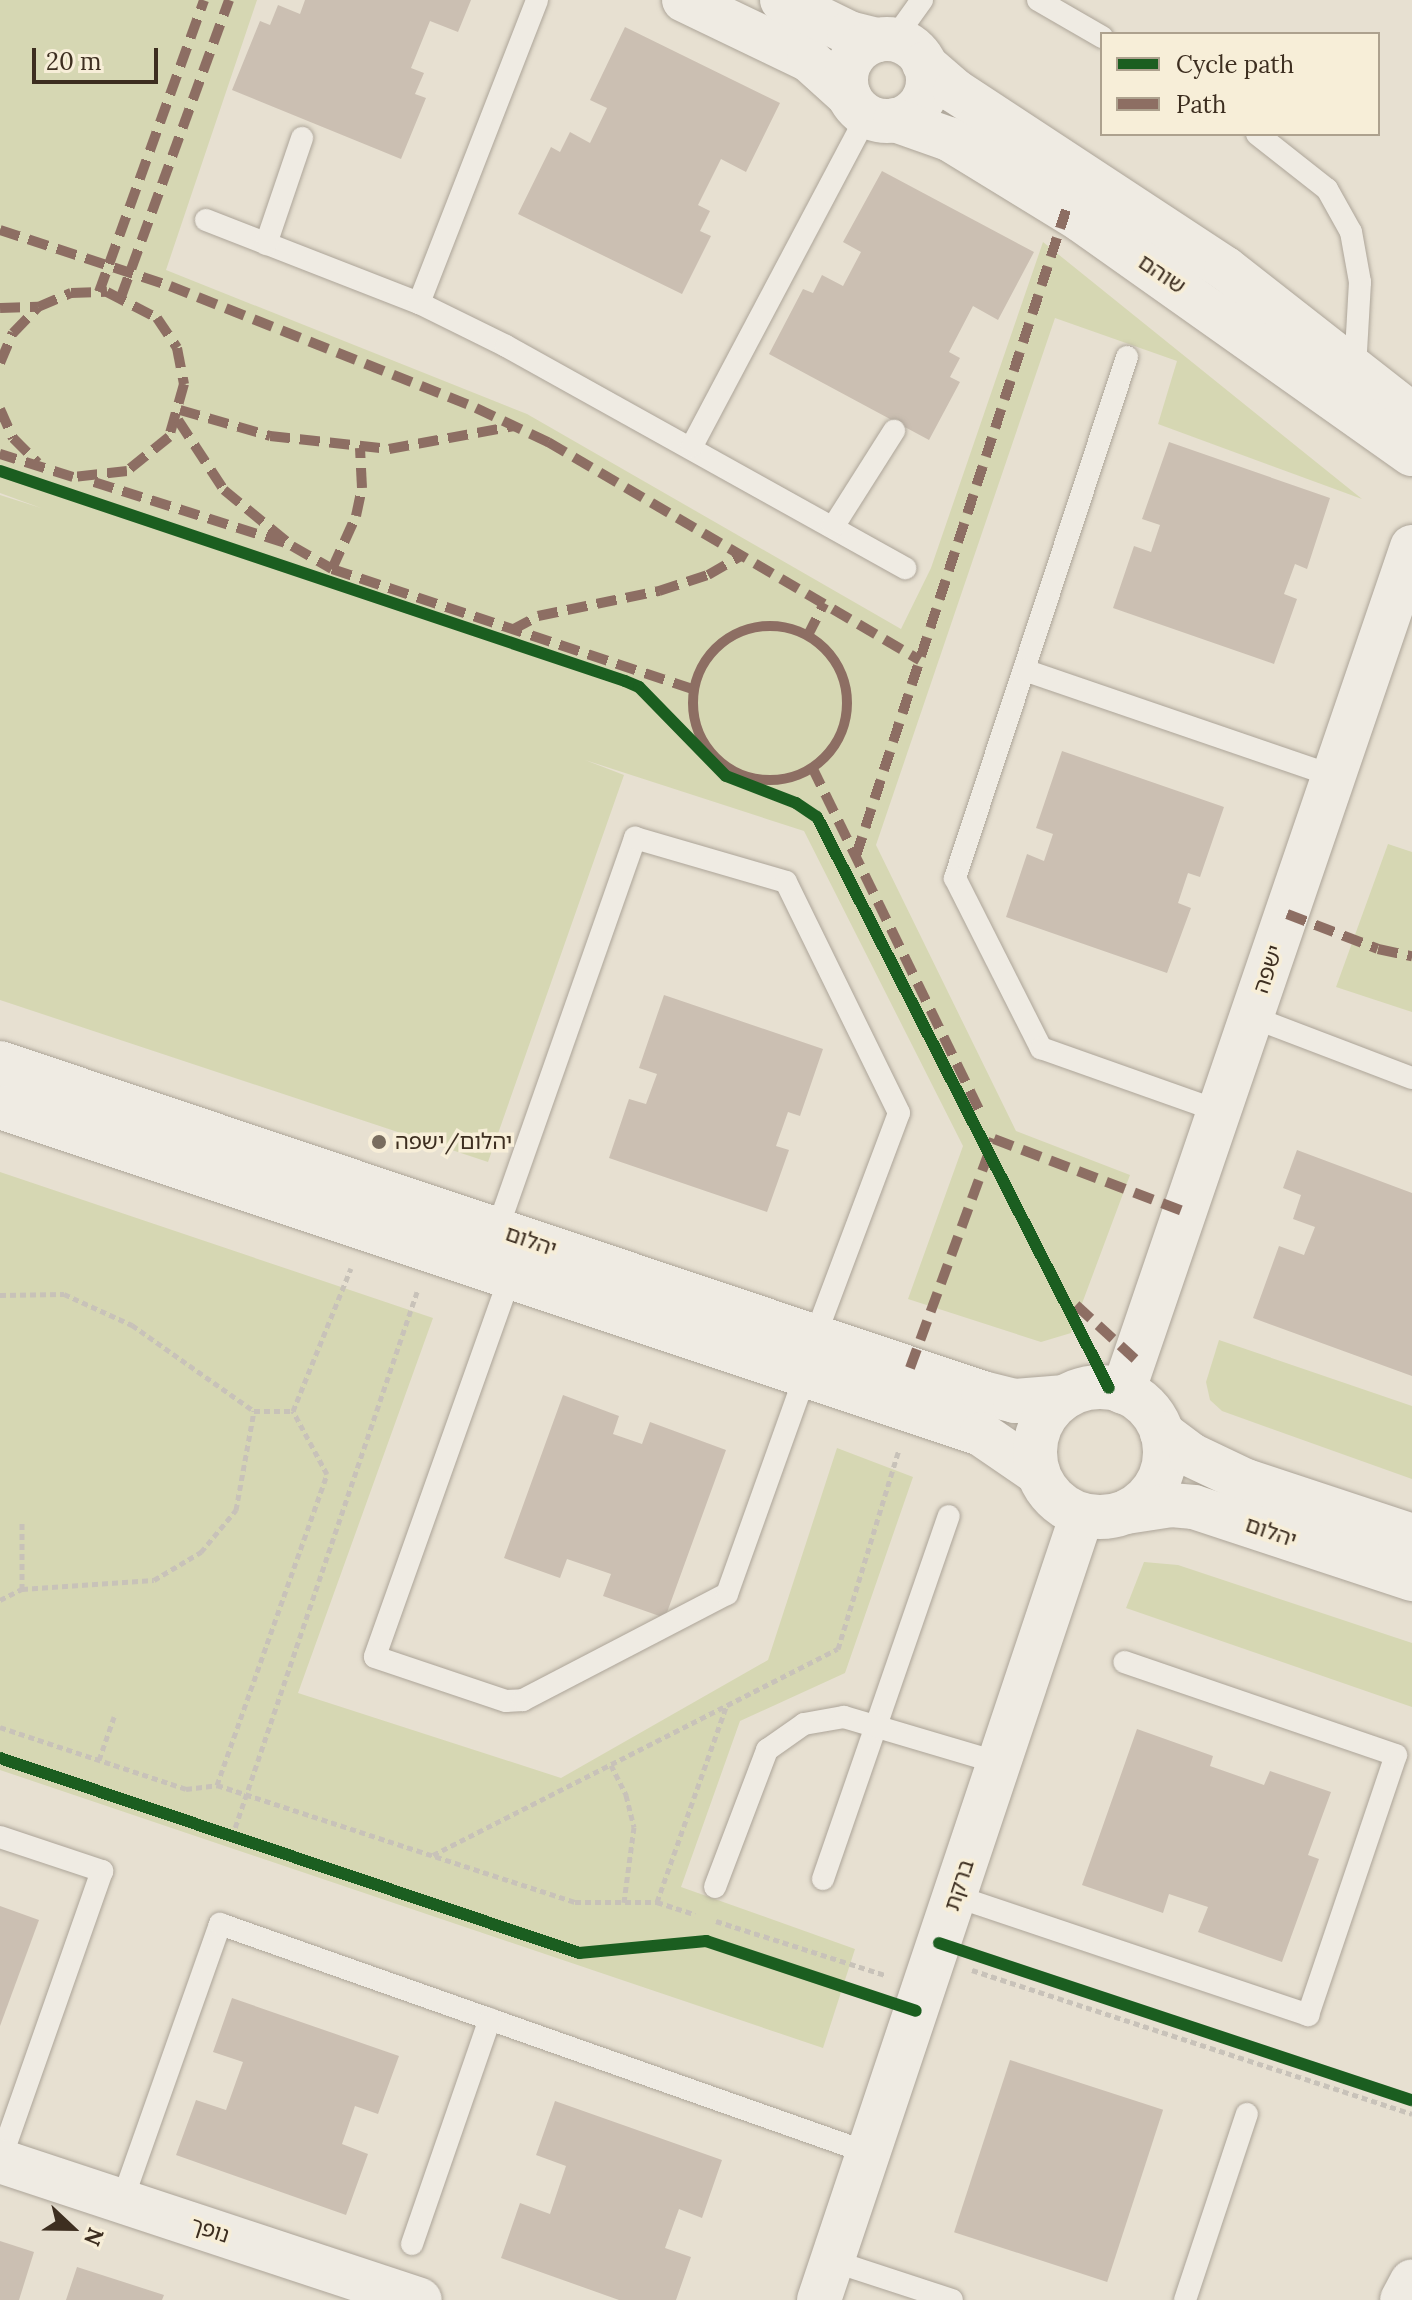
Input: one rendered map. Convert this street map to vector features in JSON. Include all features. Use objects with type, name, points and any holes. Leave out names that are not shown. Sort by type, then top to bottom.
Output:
[{"type":"street","name":"שוהם","points":[[684,0],[809,60],[870,111],[949,139],[1081,220],[1412,454]]},
{"type":"street","name":"שוהם","points":[[782,0],[849,33],[899,48],[955,91],[1177,234],[1355,368],[1412,415]]},
{"type":"street","points":[[899,48],[925,95],[910,114],[870,111],[845,80],[853,57],[899,48]]},
{"type":"street","name":"ישפה","points":[[1123,1392],[1412,547]]},
{"type":"street","name":"יהלום","points":[[0,1063],[497,1230],[810,1356],[911,1411],[981,1434],[1038,1473]]},
{"type":"street","name":"יהלום","points":[[0,1107],[510,1277],[810,1356],[1015,1401],[1065,1397]]},
{"type":"street","points":[[1086,1388],[1123,1392],[1142,1402],[1162,1433],[1162,1470],[1155,1488],[1126,1512],[1082,1515],[1057,1502],[1038,1473],[1039,1431],[1065,1397],[1086,1388]]},
{"type":"street","name":"יהלום","points":[[1162,1433],[1191,1455],[1246,1481],[1412,1536]]},
{"type":"street","name":"יהלום","points":[[1126,1512],[1171,1505],[1194,1507],[1412,1579]]},
{"type":"street","name":"ברקת","points":[[826,2280],[1082,1515]]},
{"type":"street","name":"נופך","points":[[0,2161],[420,2300]]},
{"type":"street","points":[[1402,2300],[1412,2281]]},
{"type":"lane","points":[[419,303],[537,0]]},
{"type":"lane","points":[[899,48],[922,0]]},
{"type":"lane","points":[[1038,0],[1100,36]]},
{"type":"lane","points":[[692,446],[870,111]]},
{"type":"lane","points":[[1260,136],[1327,189],[1351,232],[1360,282],[1355,368]]},
{"type":"lane","points":[[266,244],[302,138]]},
{"type":"lane","points":[[206,220],[419,303],[603,395],[905,568]]},
{"type":"lane","points":[[1127,357],[955,878],[1041,1048],[1219,1111]]},
{"type":"lane","points":[[833,527],[894,431]]},
{"type":"lane","points":[[1024,670],[1334,776]]},
{"type":"lane","points":[[497,1230],[635,838],[786,882],[899,1113],[727,1594],[523,1700],[492,1696],[375,1657],[510,1277]]},
{"type":"lane","points":[[1252,1017],[1412,1078]]},
{"type":"lane","points":[[823,1879],[949,1516]]},
{"type":"lane","points":[[955,1896],[1308,2015],[1396,1755],[1124,1662]]},
{"type":"lane","points":[[715,1887],[767,1750],[804,1724],[844,1717],[999,1763]]},
{"type":"lane","points":[[0,1837],[102,1871],[0,2161]]},
{"type":"lane","points":[[122,2201],[220,1924],[869,2153]]},
{"type":"lane","points":[[412,2244],[490,2019]]},
{"type":"lane","points":[[1185,2300],[1247,2114]]},
{"type":"lane","points":[[826,2280],[952,2300]]},
{"type":"path","points":[[293,1411],[367,1230]]},
{"type":"path","points":[[232,1837],[431,1251]]},
{"type":"path","points":[[0,1295],[64,1294],[132,1325],[254,1411],[293,1411]]},
{"type":"path","points":[[0,1600],[22,1589],[154,1580],[201,1552],[236,1510],[254,1411]]},
{"type":"path","points":[[217,1785],[327,1474],[293,1411]]},
{"type":"path","points":[[432,1855],[838,1649],[911,1411]]},
{"type":"path","points":[[22,1522],[22,1589]]},
{"type":"path","points":[[657,1902],[727,1706]]},
{"type":"path","points":[[99,1760],[114,1717]]},
{"type":"path","points":[[0,1727],[186,1789],[217,1785],[575,1902],[657,1902],[932,1963],[1412,2100]]},
{"type":"path","points":[[611,1765],[626,1795],[634,1827],[624,1902]]},
{"type":"path","points":[[218,1832],[247,1842]]},
{"type":"path","points":[[932,1963],[1412,2114]]},
{"type":"green space","points":[[0,0],[257,0],[166,270],[527,414],[901,629],[931,568],[1043,242],[1362,499],[1158,424],[1177,361],[1055,318],[876,845],[1016,1131],[1130,1175],[1071,1333],[1041,1342],[908,1299],[963,1146],[804,831],[585,760],[624,775],[488,1162],[0,1000],[0,495],[41,508],[0,493]]},
{"type":"green space","points":[[1388,844],[1412,852],[1412,1012],[1336,987]]},
{"type":"green space","points":[[0,1172],[433,1318],[298,1693],[561,1778],[768,1660],[837,1448],[913,1477],[845,1673],[740,1721],[681,1887],[855,1949],[823,2048],[0,1770]]},
{"type":"green space","points":[[1219,1340],[1412,1406],[1412,1479],[1222,1411],[1210,1400],[1206,1382]]},
{"type":"green space","points":[[1144,1562],[1178,1565],[1412,1643],[1412,1707],[1126,1608]]},
{"type":"building","points":[[305,0],[471,0],[458,32],[430,21],[411,68],[424,73],[415,94],[426,98],[401,159],[232,90],[260,21],[270,25],[278,5],[300,14]]},
{"type":"building","points":[[625,27],[780,103],[746,172],[721,159],[698,205],[710,211],[700,231],[711,236],[682,294],[518,214],[551,147],[560,152],[570,132],[590,143],[607,108],[590,100]]},
{"type":"building","points":[[882,171],[1034,252],[998,320],[973,306],[949,352],[960,358],[950,377],[960,382],[929,440],[769,354],[803,289],[813,293],[822,275],[843,286],[861,252],[843,242]]},
{"type":"building","points":[[1169,442],[1330,498],[1307,569],[1295,564],[1284,594],[1297,599],[1274,664],[1113,608],[1134,546],[1151,552],[1160,525],[1142,519]]},
{"type":"building","points":[[1062,751],[1224,807],[1200,877],[1188,873],[1178,903],[1191,908],[1167,973],[1006,917],[1027,854],[1044,861],[1053,834],[1036,828]]},
{"type":"building","points":[[664,995],[823,1049],[800,1116],[788,1112],[776,1146],[789,1150],[767,1212],[609,1158],[629,1099],[646,1104],[657,1074],[639,1068]]},
{"type":"building","points":[[1297,1150],[1412,1193],[1412,1376],[1253,1318],[1279,1246],[1304,1255],[1315,1227],[1293,1219],[1301,1195],[1283,1188]]},
{"type":"building","points":[[563,1395],[619,1416],[613,1434],[642,1444],[650,1422],[726,1450],[665,1618],[603,1596],[611,1574],[567,1559],[560,1578],[504,1558]]},
{"type":"building","points":[[1137,1729],[1213,1756],[1210,1766],[1264,1785],[1270,1771],[1331,1792],[1308,1855],[1319,1859],[1282,1962],[1198,1932],[1208,1907],[1169,1894],[1163,1913],[1082,1885]]},
{"type":"building","points":[[0,1906],[39,1920],[0,2026]]},
{"type":"building","points":[[232,1998],[399,2056],[378,2114],[355,2106],[342,2144],[368,2154],[346,2215],[176,2155],[196,2100],[226,2110],[243,2062],[213,2052]]},
{"type":"building","points":[[1010,2060],[1163,2110],[1107,2282],[954,2232]]},
{"type":"building","points":[[555,2101],[722,2160],[702,2218],[679,2209],[665,2248],[691,2257],[676,2300],[619,2300],[501,2258],[520,2203],[550,2214],[566,2166],[536,2155]]},
{"type":"building","points":[[0,2241],[34,2252],[19,2300],[0,2300]]},
{"type":"building","points":[[77,2267],[164,2295],[162,2300],[66,2300]]},
{"type":"marked path","points":[[99,292],[204,0]]},
{"type":"marked path","points":[[121,297],[229,0]]},
{"type":"marked path","points":[[856,856],[1066,210]]},
{"type":"marked path","points":[[0,230],[170,286],[476,408],[548,442],[920,660]]},
{"type":"marked path","points":[[0,363],[13,333],[38,307],[71,293],[107,292],[157,318],[177,348],[184,384],[169,437],[127,471],[73,477],[0,454]]},
{"type":"marked path","points":[[0,308],[38,307]]},
{"type":"marked path","points":[[0,409],[13,438],[38,463]]},
{"type":"marked path","points":[[180,410],[270,436],[389,449],[514,426]]},
{"type":"marked path","points":[[178,420],[224,490],[292,546],[332,569],[695,690]]},
{"type":"marked path","points":[[332,569],[356,516],[362,488],[360,448]]},
{"type":"marked path","points":[[94,482],[285,543]]},
{"type":"marked path","points":[[512,630],[538,616],[659,591],[708,575],[742,555]]},
{"type":"marked path","points":[[807,637],[824,603]]},
{"type":"marked path","points":[[770,626],[799,632],[824,649],[841,674],[847,703],[841,732],[824,757],[799,774],[770,780],[741,774],[716,757],[699,732],[693,703],[699,674],[716,649],[741,632],[770,626]]},
{"type":"marked path","points":[[812,767],[982,1115]]},
{"type":"marked path","points":[[1287,914],[1378,949],[1412,956]]},
{"type":"marked path","points":[[910,1368],[994,1139],[1185,1212]]},
{"type":"marked path","points":[[1076,1305],[1135,1359]]},
{"type":"cycle path","points":[[0,471],[625,681],[639,687],[726,776],[796,803],[817,817],[1109,1388]]},
{"type":"cycle path","points":[[0,1758],[579,1953],[706,1941],[916,2011]]},
{"type":"cycle path","points":[[939,1943],[1412,2100]]},
{"type":"place","name":"יהלום/ישפה","points":[[379,1142]]}]
